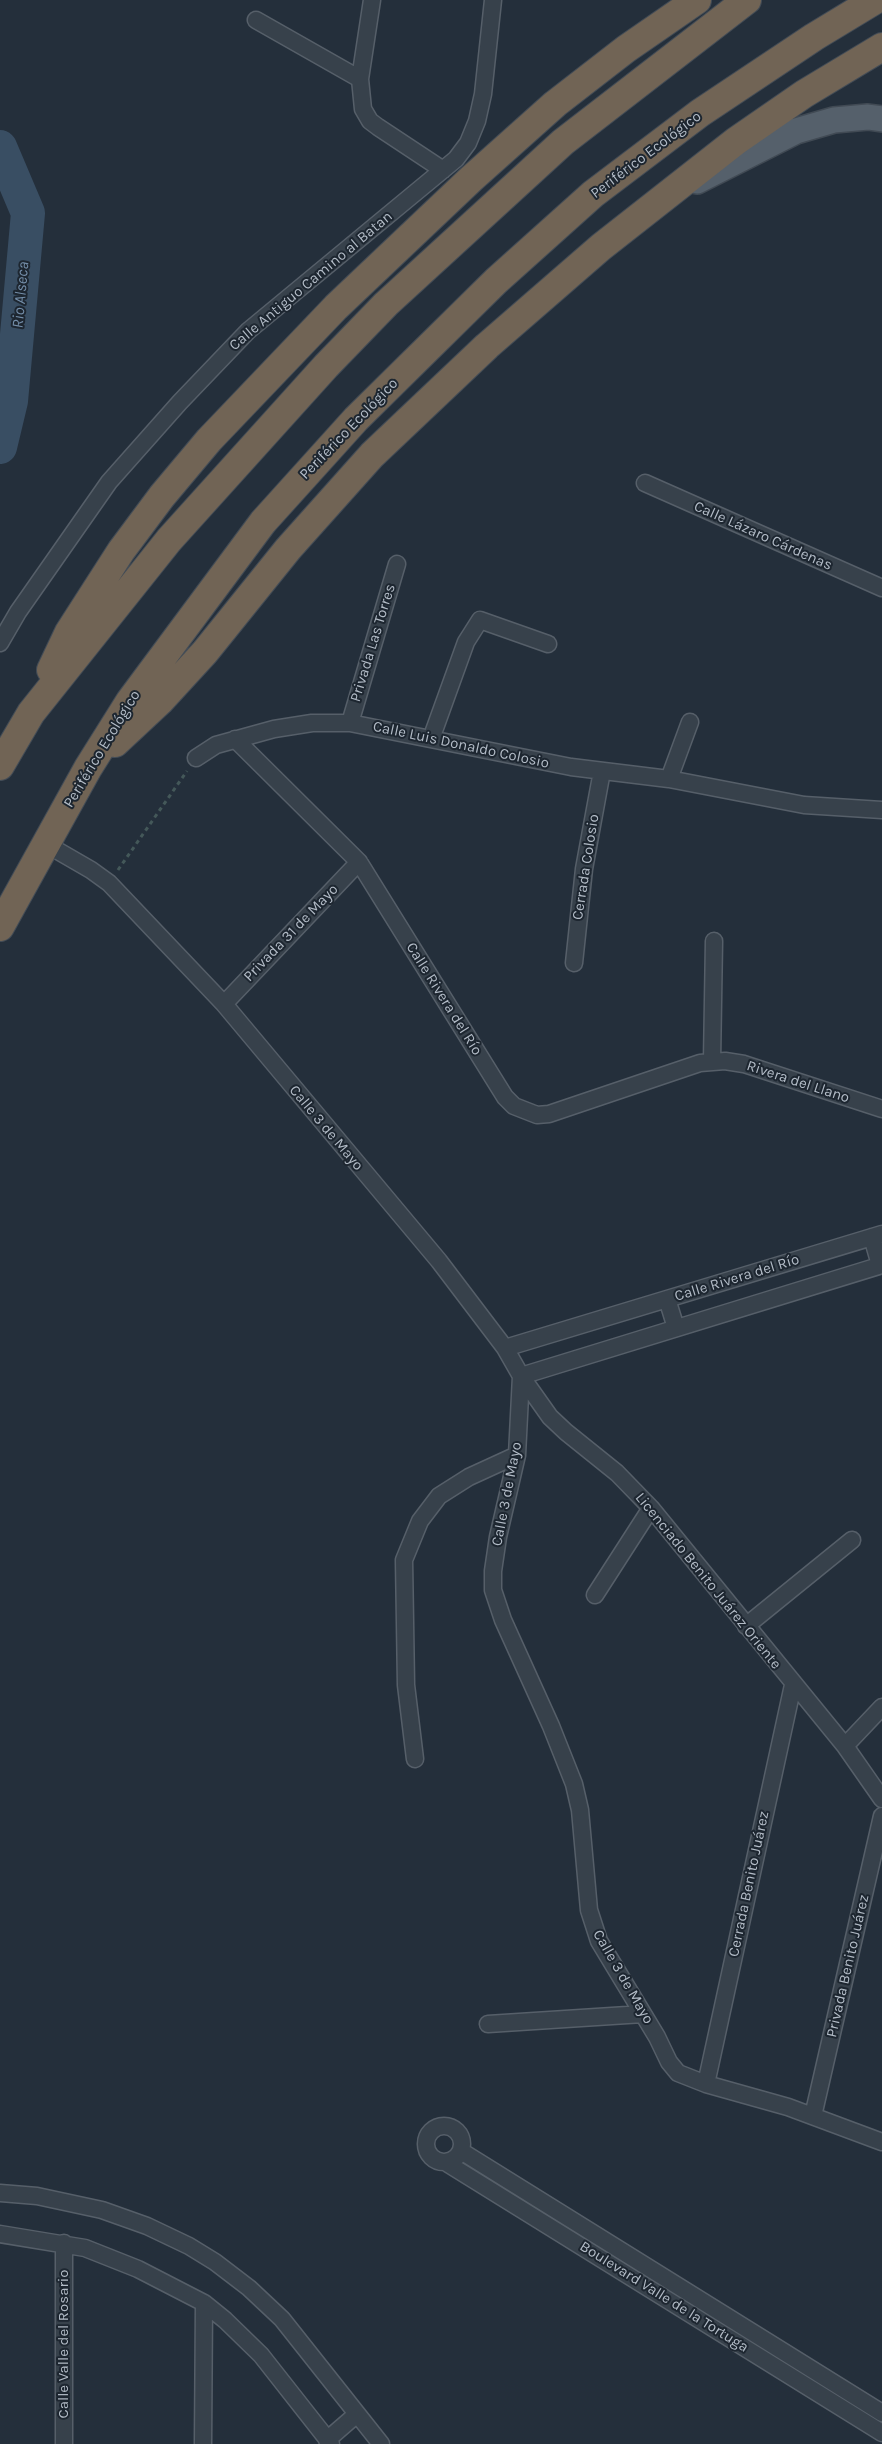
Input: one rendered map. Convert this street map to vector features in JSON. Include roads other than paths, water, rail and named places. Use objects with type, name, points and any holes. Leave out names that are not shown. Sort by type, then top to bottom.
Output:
[{"type":"highway","points":[[0,766],[31,713],[70,632],[121,551],[162,496],[210,440],[336,307],[471,179],[555,104],[626,49],[697,0]]},
{"type":"highway","points":[[31,713],[202,501],[326,366],[386,304],[563,142],[747,0]]},
{"type":"highway","name":"Periférico Ecológico","points":[[0,927],[88,768],[130,701],[263,522],[356,419],[496,281],[593,194],[700,113],[814,36],[875,0]]},
{"type":"highway","points":[[88,768],[160,701],[192,666],[288,549],[372,455],[487,346],[601,247],[736,141],[796,99],[882,47]]},
{"type":"main road","points":[[668,196],[796,131],[834,120],[868,117],[882,119]]},
{"type":"street","points":[[372,0],[360,79],[361,104],[370,121],[443,170]]},
{"type":"street","name":"Calle Antiguo Camino al Batan","points":[[0,643],[18,612],[109,482],[180,402],[248,331],[456,159],[468,143],[477,121],[484,94],[493,0]]},
{"type":"street","points":[[256,20],[360,79]]},
{"type":"street","name":"Calle Lázaro Cárdenas","points":[[645,483],[882,588]]},
{"type":"street","name":"Privada Las Torres","points":[[350,722],[397,564]]},
{"type":"street","points":[[431,739],[466,642],[480,620],[548,644]]},
{"type":"street","name":"Calle Luis Donaldo Colosio","points":[[196,758],[210,748],[235,739],[304,724],[350,722],[561,766],[669,779],[804,805],[882,810]]},
{"type":"street","points":[[669,779],[690,722]]},
{"type":"street","name":"Calle Rivera del Río","points":[[235,739],[358,862],[505,1097],[514,1106],[537,1115],[549,1114],[700,1064],[712,1062]]},
{"type":"street","name":"Cerrada Colosio","points":[[574,963],[584,869],[602,770]]},
{"type":"street","name":"Calle 3 de Mayo","points":[[46,844],[91,870],[109,883],[224,1004],[439,1261],[505,1348],[521,1376],[517,1455],[498,1537],[493,1571],[495,1598],[574,1784],[580,1810],[587,1894],[599,1941],[673,2068],[684,2076],[706,2084],[813,2116],[882,2142]]},
{"type":"street","name":"Privada 31 de Mayo","points":[[224,1004],[358,862]]},
{"type":"street","points":[[712,1062],[714,940]]},
{"type":"street","name":"Rivera del Llano","points":[[712,1062],[744,1064],[882,1107]]},
{"type":"street","points":[[877,1235],[881,1265]]},
{"type":"street","name":"Calle Rivera del Río","points":[[505,1348],[877,1235]]},
{"type":"street","name":"Calle Rivera del Río","points":[[521,1376],[881,1265]]},
{"type":"street","points":[[667,1299],[676,1328]]},
{"type":"street","name":"Licenciado Benito Juárez Oriente","points":[[521,1376],[550,1417],[618,1473],[651,1508],[793,1685],[845,1746],[882,1798]]},
{"type":"street","points":[[415,1759],[406,1685],[404,1560],[420,1521],[440,1496],[469,1476],[517,1455]]},
{"type":"street","points":[[595,1596],[651,1508]]},
{"type":"street","points":[[746,1626],[852,1540]]},
{"type":"street","name":"Cerrada Benito Juárez","points":[[706,2084],[793,1685]]},
{"type":"street","points":[[845,1746],[882,1707]]},
{"type":"street","name":"Privada Benito Juárez","points":[[813,2116],[882,1816]]},
{"type":"street","points":[[488,2024],[643,2014]]},
{"type":"street","points":[[445,2125],[458,2131],[462,2144],[461,2151],[452,2161],[446,2162],[438,2161],[426,2151],[425,2143],[432,2130],[445,2125]]},
{"type":"street","name":"Boulevard Valle de la Tortuga","points":[[461,2151],[882,2413]]},
{"type":"street","name":"Boulevard Valle de la Tortuga","points":[[446,2162],[882,2432]]},
{"type":"street","points":[[0,2193],[46,2198],[102,2210],[147,2226],[189,2246],[249,2288],[282,2319],[357,2414],[374,2442]]},
{"type":"street","points":[[0,2234],[86,2248],[138,2269],[204,2303],[225,2320],[261,2355],[329,2443],[357,2414]]},
{"type":"street","name":"Calle Valle del Rosario","points":[[64,2243],[64,2444]]},
{"type":"street","points":[[203,2444],[204,2303]]},
{"type":"waterway","name":"Rio Alseca","points":[[0,147],[28,213],[11,401],[0,447]]}]
